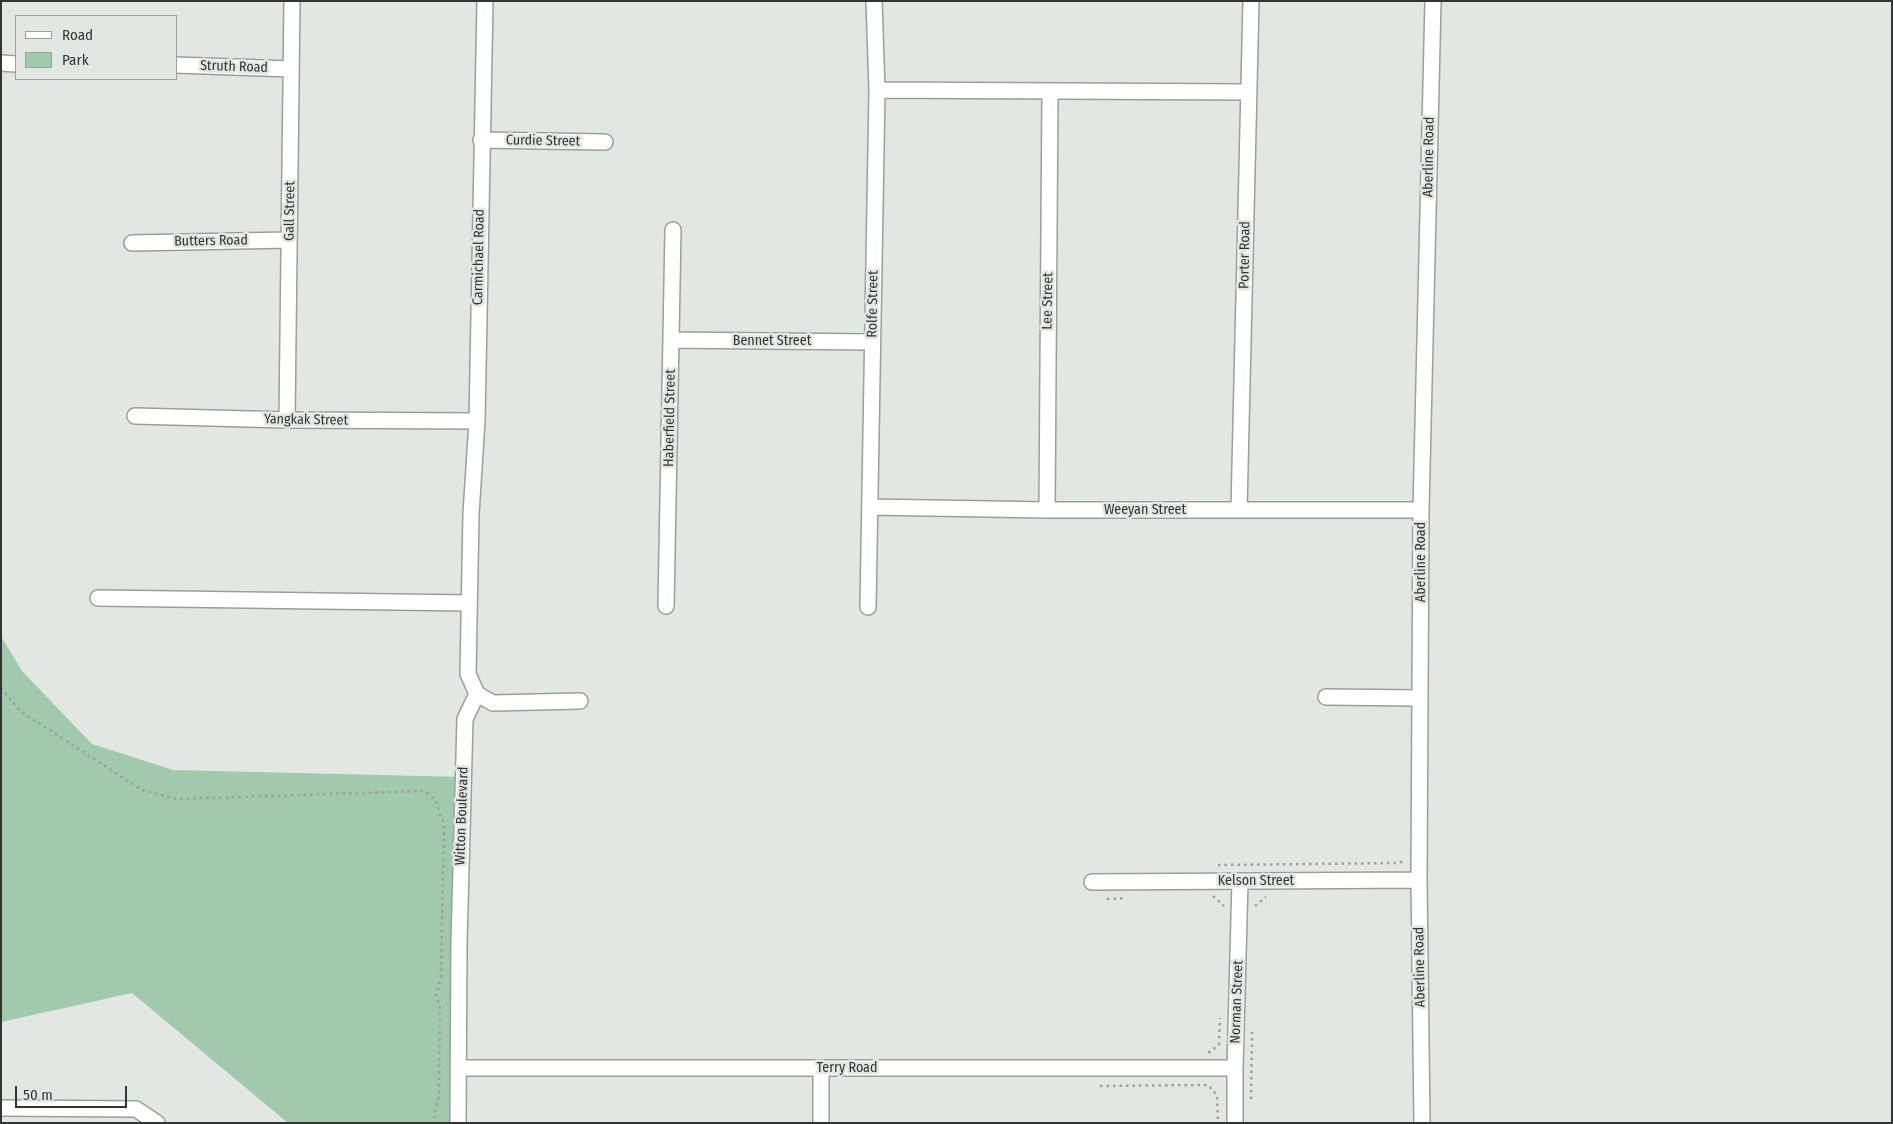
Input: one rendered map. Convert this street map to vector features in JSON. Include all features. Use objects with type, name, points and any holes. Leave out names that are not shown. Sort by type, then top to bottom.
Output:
[{"type":"street","name":"Gall Street","points":[[287,420],[292,1]]},
{"type":"street","name":"Carmichael Road","points":[[469,603],[471,514],[477,421],[485,1]]},
{"type":"street","name":"Rolfe Street","points":[[868,607],[877,90],[874,1]]},
{"type":"street","name":"Porter Road","points":[[1239,510],[1251,1]]},
{"type":"street","name":"Aberline Road","points":[[1422,1123],[1419,880],[1421,510],[1433,1]]},
{"type":"street","points":[[1,64],[15,64]]},
{"type":"street","name":"Struth Road","points":[[178,66],[291,69]]},
{"type":"street","points":[[877,90],[1249,92]]},
{"type":"street","name":"Lee Street","points":[[1047,510],[1050,91]]},
{"type":"street","name":"Curdie Street","points":[[481,140],[605,142]]},
{"type":"street","name":"Haberfield Street","points":[[666,606],[674,230]]},
{"type":"street","name":"Butters Road","points":[[132,243],[289,240]]},
{"type":"street","name":"Bennet Street","points":[[671,340],[872,342]]},
{"type":"street","name":"Yangkak Street","points":[[135,416],[287,420],[477,421]]},
{"type":"street","name":"Weeyan Street","points":[[870,507],[1047,510],[1421,510]]},
{"type":"street","points":[[98,598],[469,603],[468,674],[477,694],[493,703],[580,701]]},
{"type":"street","name":"Witton Boulevard","points":[[458,1123],[459,943],[465,719],[477,694]]},
{"type":"street","points":[[1326,697],[1420,698]]},
{"type":"street","name":"Kelson Street","points":[[1092,882],[1419,880]]},
{"type":"street","name":"Norman Street","points":[[1235,1123],[1240,881]]},
{"type":"street","name":"Terry Road","points":[[458,1068],[1235,1068]]},
{"type":"street","points":[[821,1068],[821,1123]]},
{"type":"street","points":[[1,1108],[136,1109],[157,1123]]},
{"type":"path","points":[[1,688],[20,711],[142,790],[177,799],[425,790],[434,799],[444,823],[441,976],[436,997],[440,1005],[439,1098],[434,1109],[436,1123]]},
{"type":"path","points":[[1218,865],[1398,863],[1408,859]]},
{"type":"path","points":[[1204,897],[1214,896],[1225,907],[1225,911]]},
{"type":"path","points":[[1255,910],[1255,905],[1264,897],[1270,897]]},
{"type":"path","points":[[1107,899],[1126,898]]},
{"type":"path","points":[[1200,1052],[1210,1052],[1219,1044],[1220,1015]]},
{"type":"path","points":[[1251,1103],[1253,1025]]},
{"type":"path","points":[[1100,1086],[1208,1085],[1217,1095],[1218,1123]]},
{"type":"green space","points":[[1,636],[22,671],[92,744],[173,770],[464,777],[458,1123],[288,1123],[132,993],[1,1022]]}]
